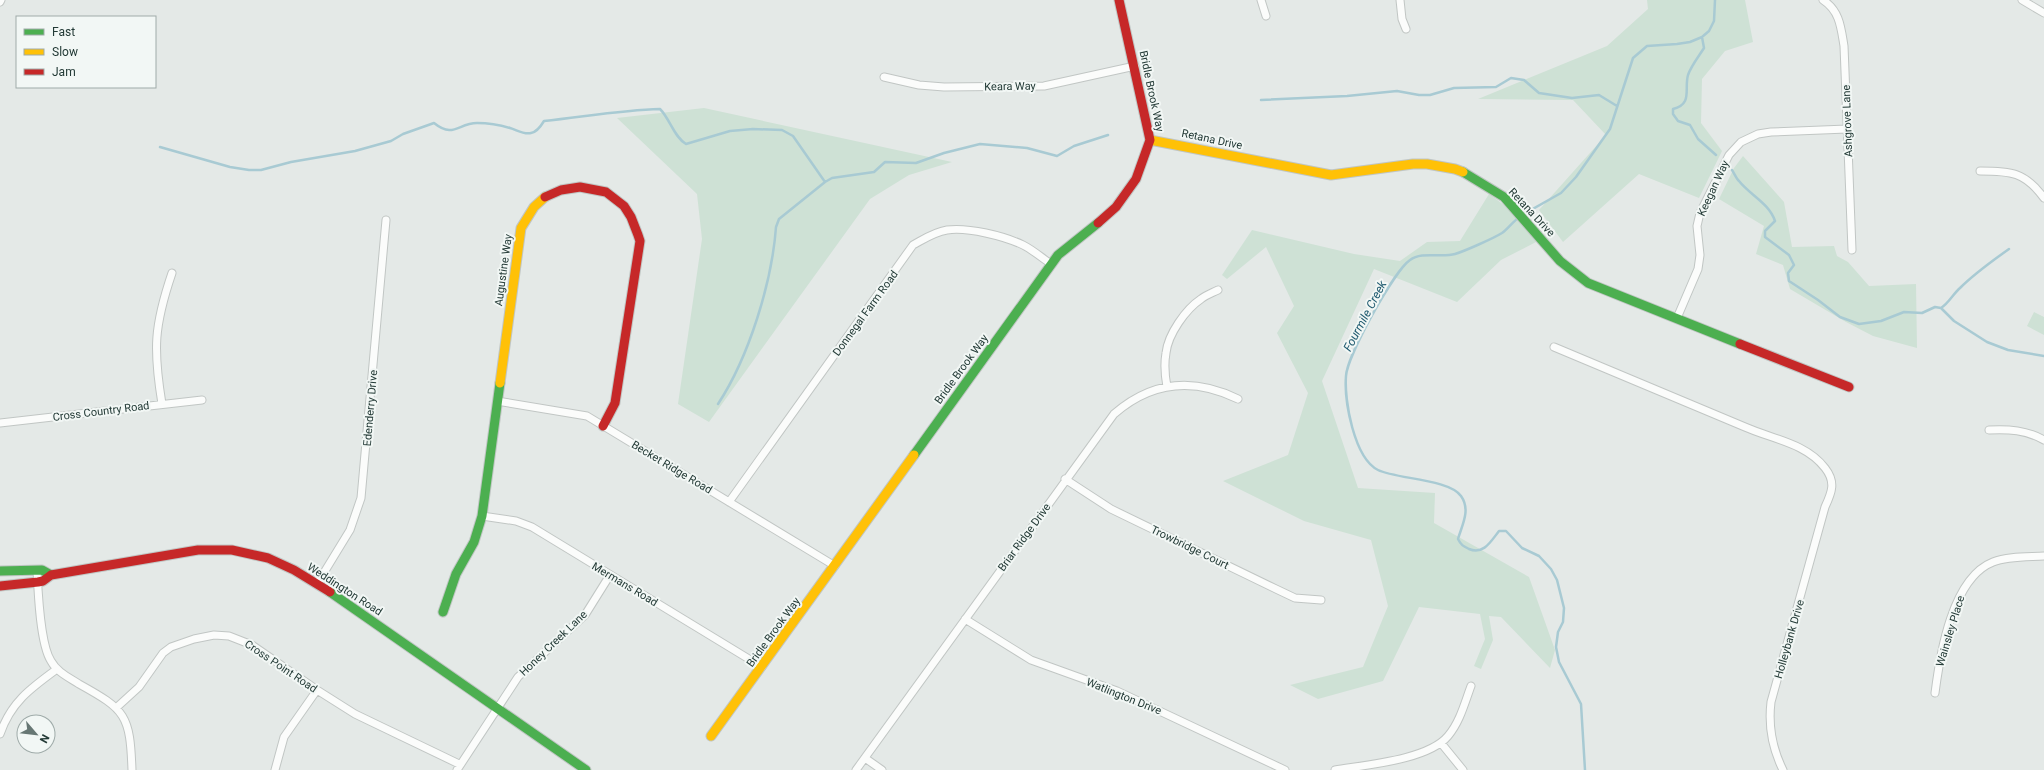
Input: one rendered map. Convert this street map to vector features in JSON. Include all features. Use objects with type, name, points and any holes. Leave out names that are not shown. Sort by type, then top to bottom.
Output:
[{"type":"street","name":"Bridle Brook Way","points":[[711,736],[1051,264],[1058,255],[1098,225],[1122,200],[1139,175],[1145,162],[1150,140],[1135,66],[1119,0]]},
{"type":"street","points":[[1261,0],[1266,16]]},
{"type":"street","points":[[1400,0],[1402,19],[1406,29]]},
{"type":"street","name":"Ashgrove Lane","points":[[1823,0],[1833,8],[1838,17],[1844,46],[1852,250]]},
{"type":"street","points":[[2022,0],[2044,13]]},
{"type":"street","name":"Keara Way","points":[[884,77],[924,85],[944,87],[1044,86],[1135,66]]},
{"type":"street","name":"Keegan Way","points":[[1677,318],[1698,269],[1700,255],[1697,226],[1700,213],[1728,155],[1742,142],[1758,134],[1771,132],[1847,129]]},
{"type":"street","name":"Retana Drive","points":[[1150,140],[1331,175],[1413,164],[1443,166],[1473,177],[1504,197],[1532,226],[1560,261],[1588,283],[1849,387]]},
{"type":"street","points":[[1980,171],[2003,171],[2020,175],[2044,198]]},
{"type":"street","name":"Augustine Way","points":[[443,612],[456,574],[474,542],[482,516],[521,228],[531,211],[544,198],[559,189],[582,187],[598,190],[614,197],[626,209],[635,224],[640,241],[615,403],[603,426]]},
{"type":"street","name":"Edenderry Drive","points":[[317,584],[350,530],[361,498],[386,220]]},
{"type":"street","name":"Donnegal Farm Road","points":[[729,502],[913,246],[931,235],[946,230],[963,229],[1012,240],[1051,264]]},
{"type":"street","points":[[162,404],[157,374],[156,340],[162,302],[172,273]]},
{"type":"street","points":[[1166,387],[1166,352],[1173,335],[1192,307],[1201,299],[1218,290]]},
{"type":"street","name":"Holleybank Drive","points":[[1554,347],[1756,432],[1797,446],[1820,462],[1830,477],[1833,488],[1825,507],[1771,702],[1769,725],[1771,739],[1783,770]]},
{"type":"street","name":"Briar Ridge Drive","points":[[856,770],[1065,479],[1114,414],[1124,405],[1146,393],[1166,387],[1180,385],[1211,387],[1238,399]]},
{"type":"street","name":"Cross Country Road","points":[[0,423],[65,417],[202,400]]},
{"type":"street","name":"Becket Ridge Road","points":[[497,401],[571,412],[587,416],[834,566]]},
{"type":"street","points":[[1989,430],[2009,429],[2044,440]]},
{"type":"street","name":"Trowbridge Court","points":[[1065,479],[1111,509],[1295,598],[1321,600]]},
{"type":"street","name":"Mermans Road","points":[[482,516],[516,521],[532,527],[762,667]]},
{"type":"street","name":"Weddington Road","points":[[0,586],[38,582],[52,575],[179,552],[232,550],[268,558],[317,584],[586,770]]},
{"type":"street","name":"Wainsley Place","points":[[1934,693],[1937,674],[1955,606],[1968,581],[1986,565],[1998,560],[2044,556]]},
{"type":"street","points":[[37,570],[47,655],[63,675],[109,701],[116,708],[124,720],[130,736],[132,770]]},
{"type":"street","name":"Weddington Road","points":[[0,572],[42,570],[52,575]]},
{"type":"street","name":"Honey Creek Lane","points":[[458,767],[518,677],[585,615],[610,575]]},
{"type":"street","name":"Watlington Drive","points":[[965,618],[1031,660],[1117,691],[1286,770]]},
{"type":"street","name":"Cross Point Road","points":[[116,708],[139,687],[163,654],[171,647],[182,642],[214,635],[229,636],[252,645],[317,690],[356,714],[458,767]]},
{"type":"street","points":[[0,734],[9,713],[18,701],[57,668]]},
{"type":"street","points":[[1335,770],[1416,755],[1441,743],[1454,727],[1471,686]]},
{"type":"street","points":[[275,770],[284,737],[317,690]]},
{"type":"street","points":[[1441,743],[1463,770]]},
{"type":"street","points":[[865,758],[882,770]]},
{"type":"green space","points":[[1647,0],[1745,0],[1753,42],[1725,51],[1702,79],[1701,123],[1722,151],[1699,198],[1639,174],[1563,242],[1539,210],[1606,135],[1573,100],[1478,99],[1607,46],[1648,9]]},
{"type":"green space","points":[[704,108],[952,162],[909,175],[870,199],[709,422],[678,404],[702,239],[697,194],[617,118]]},
{"type":"green space","points":[[1743,156],[1784,202],[1792,247],[1834,246],[1837,256],[1848,262],[1869,286],[1916,284],[1917,348],[1873,336],[1846,322],[1790,289],[1783,265],[1756,254],[1764,226],[1719,199],[1734,168]]},
{"type":"green space","points":[[1489,194],[1508,208],[1538,241],[1501,260],[1457,302],[1374,269],[1322,381],[1358,488],[1435,493],[1434,523],[1529,577],[1555,650],[1550,668],[1501,617],[1489,616],[1493,640],[1481,669],[1474,666],[1485,639],[1480,614],[1419,607],[1383,681],[1318,699],[1290,685],[1363,667],[1388,606],[1371,540],[1304,521],[1223,481],[1288,455],[1308,393],[1277,333],[1294,306],[1266,247],[1227,279],[1222,275],[1252,230],[1354,254],[1400,261],[1427,242],[1460,241]]},
{"type":"green space","points":[[2034,312],[2044,317],[2044,335],[2027,326]]},
{"type":"waterway","name":"Fourmile Creek","points":[[1524,214],[1561,193],[1576,177],[1610,129],[1633,58],[1647,46],[1690,42],[1702,37],[1709,31],[1714,21],[1715,0]]},
{"type":"waterway","points":[[1702,37],[1704,48],[1688,75],[1685,100],[1683,104],[1673,109],[1673,114],[1678,121],[1690,125],[1698,139],[1716,155]]},
{"type":"waterway","points":[[1261,100],[1347,96],[1397,91],[1419,95],[1430,95],[1454,88],[1496,87],[1511,78],[1524,80],[1539,93],[1572,98],[1599,95],[1617,106]]},
{"type":"waterway","points":[[160,147],[230,167],[261,170],[291,162],[355,151],[391,141],[403,134],[434,123],[446,130],[481,123],[502,126],[523,133],[528,133],[537,130],[544,121],[616,112],[660,109],[678,137],[686,144],[730,131],[753,129],[782,130],[793,136],[825,182]]},
{"type":"waterway","points":[[718,404],[740,364],[757,318],[770,271],[776,227],[779,219],[825,182],[832,178],[874,172],[885,162],[916,163],[944,153],[980,144],[1027,148],[1057,156],[1074,146],[1108,135]]},
{"type":"waterway","points":[[1732,170],[1743,186],[1764,204],[1772,215],[1775,221],[1765,231],[1765,237],[1789,255],[1794,265],[1788,273],[1789,281],[1818,300],[1840,317],[1859,324],[1881,321],[1904,312],[1922,313],[1935,307],[1941,308],[1954,321],[1987,342],[2008,350],[2044,356]]},
{"type":"waterway","name":"Fourmile Creek","points":[[1520,217],[1502,233],[1472,247],[1450,255],[1426,255],[1415,257],[1403,267],[1383,296],[1362,333],[1354,351],[1346,376],[1347,399],[1352,428],[1363,454],[1370,464],[1378,470],[1386,473],[1446,486],[1455,490],[1461,496],[1464,501],[1466,512],[1458,539],[1462,545],[1474,550],[1483,549],[1490,543],[1499,531],[1506,531],[1522,548],[1539,556],[1551,569],[1557,580],[1564,608],[1563,622],[1558,632],[1556,647],[1559,662],[1581,704],[1585,770]]},
{"type":"waterway","points":[[1941,308],[1972,277],[2009,249]]},
{"type":"traffic: fast","points":[[1463,172],[1504,197],[1560,261],[1588,283],[1740,344]]},
{"type":"traffic: fast","points":[[914,455],[1058,255],[1098,223]]},
{"type":"traffic: fast","points":[[443,612],[456,574],[474,542],[482,516],[500,383]]},
{"type":"traffic: fast","points":[[0,571],[42,570],[51,575]]},
{"type":"traffic: fast","points":[[330,592],[586,770]]},
{"type":"traffic: slow","points":[[1150,140],[1331,175],[1413,164],[1427,164],[1463,172]]},
{"type":"traffic: slow","points":[[500,383],[521,228],[534,207],[545,197]]},
{"type":"traffic: slow","points":[[711,736],[914,455]]},
{"type":"traffic: jam","points":[[1098,223],[1116,207],[1136,179],[1150,140],[1119,0]]},
{"type":"traffic: jam","points":[[545,197],[561,190],[580,187],[606,192],[624,206],[631,217],[640,241],[615,403],[603,426]]},
{"type":"traffic: jam","points":[[1740,344],[1849,387]]},
{"type":"traffic: jam","points":[[0,586],[38,582],[43,581],[51,575],[198,550],[232,550],[268,558],[294,570],[330,592]]}]
